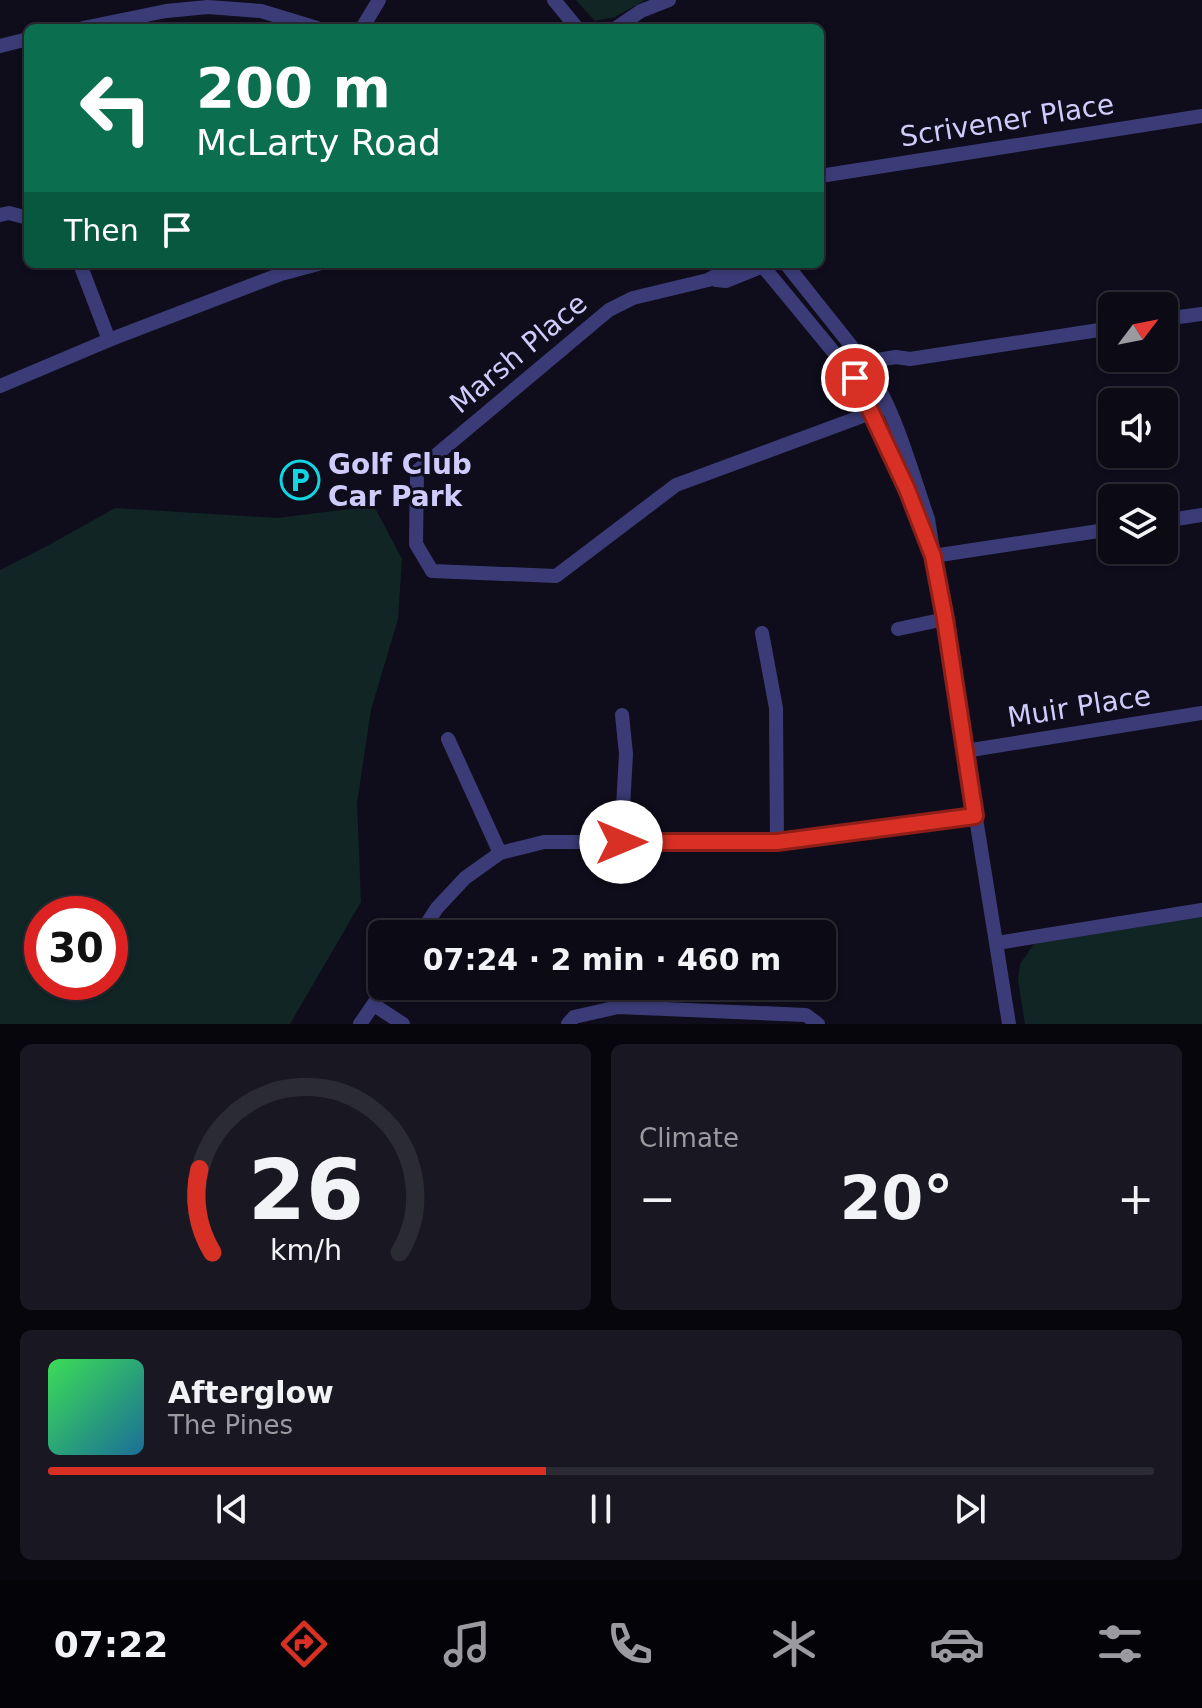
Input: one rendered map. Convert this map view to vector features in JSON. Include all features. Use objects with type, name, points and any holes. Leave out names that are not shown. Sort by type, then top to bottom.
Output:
[{"type":"street","points":[[364,24],[379,0]]},
{"type":"street","points":[[554,0],[574,24]]},
{"type":"street","points":[[566,0],[585,24]]},
{"type":"street","points":[[622,24],[641,11],[669,0]]},
{"type":"street","points":[[103,24],[166,11],[208,7],[261,11],[304,24]]},
{"type":"street","points":[[0,46],[24,40]]},
{"type":"street","name":"Scrivener Place","points":[[824,175],[1202,116]]},
{"type":"street","points":[[0,215],[9,213],[24,217]]},
{"type":"street","points":[[82,268],[109,340]]},
{"type":"street","name":"Marsh Place","points":[[730,268],[708,280],[633,298],[609,310],[417,471],[416,544],[432,571],[556,576],[676,485],[880,409]]},
{"type":"street","name":"Marsh Place","points":[[708,280],[726,281],[755,268]]},
{"type":"street","points":[[764,268],[880,409]]},
{"type":"street","points":[[789,268],[870,371],[880,409],[928,519],[1009,1024]]},
{"type":"street","points":[[0,386],[279,269]]},
{"type":"street","points":[[1178,317],[1202,314]]},
{"type":"street","points":[[855,378],[896,357],[910,359],[1098,330]]},
{"type":"street","points":[[1178,519],[1202,515]]},
{"type":"street","points":[[933,556],[1098,531]]},
{"type":"street","points":[[898,629],[945,619]]},
{"type":"street","points":[[762,633],[776,708],[777,842]]},
{"type":"street","name":"Muir Place","points":[[965,751],[1202,713]]},
{"type":"street","points":[[621,842],[626,754],[622,715]]},
{"type":"street","points":[[448,739],[500,853]]},
{"type":"street","points":[[429,920],[465,878],[500,853],[544,842],[777,842],[975,816]]},
{"type":"street","points":[[997,943],[1202,910]]},
{"type":"street","points":[[360,1024],[377,1000]]},
{"type":"street","points":[[374,1005],[403,1024]]},
{"type":"street","points":[[568,1024],[574,1017],[618,1007],[674,1017],[806,1015],[818,1024]]},
{"type":"green space","points":[[576,0],[645,0],[615,17],[595,21]]},
{"type":"green space","points":[[374,506],[402,559],[398,619],[371,710],[357,803],[361,902],[290,1024],[0,1024],[0,570],[115,508],[277,518]]},
{"type":"green space","points":[[1202,917],[1202,1024],[1025,1024],[1018,980],[1020,964],[1034,944]]},
{"type":"place","name":"Golf Club Car Park","points":[[300,480]]},
{"type":"route","points":[[621,842],[777,842],[975,816],[933,556],[907,489],[855,378]]}]
